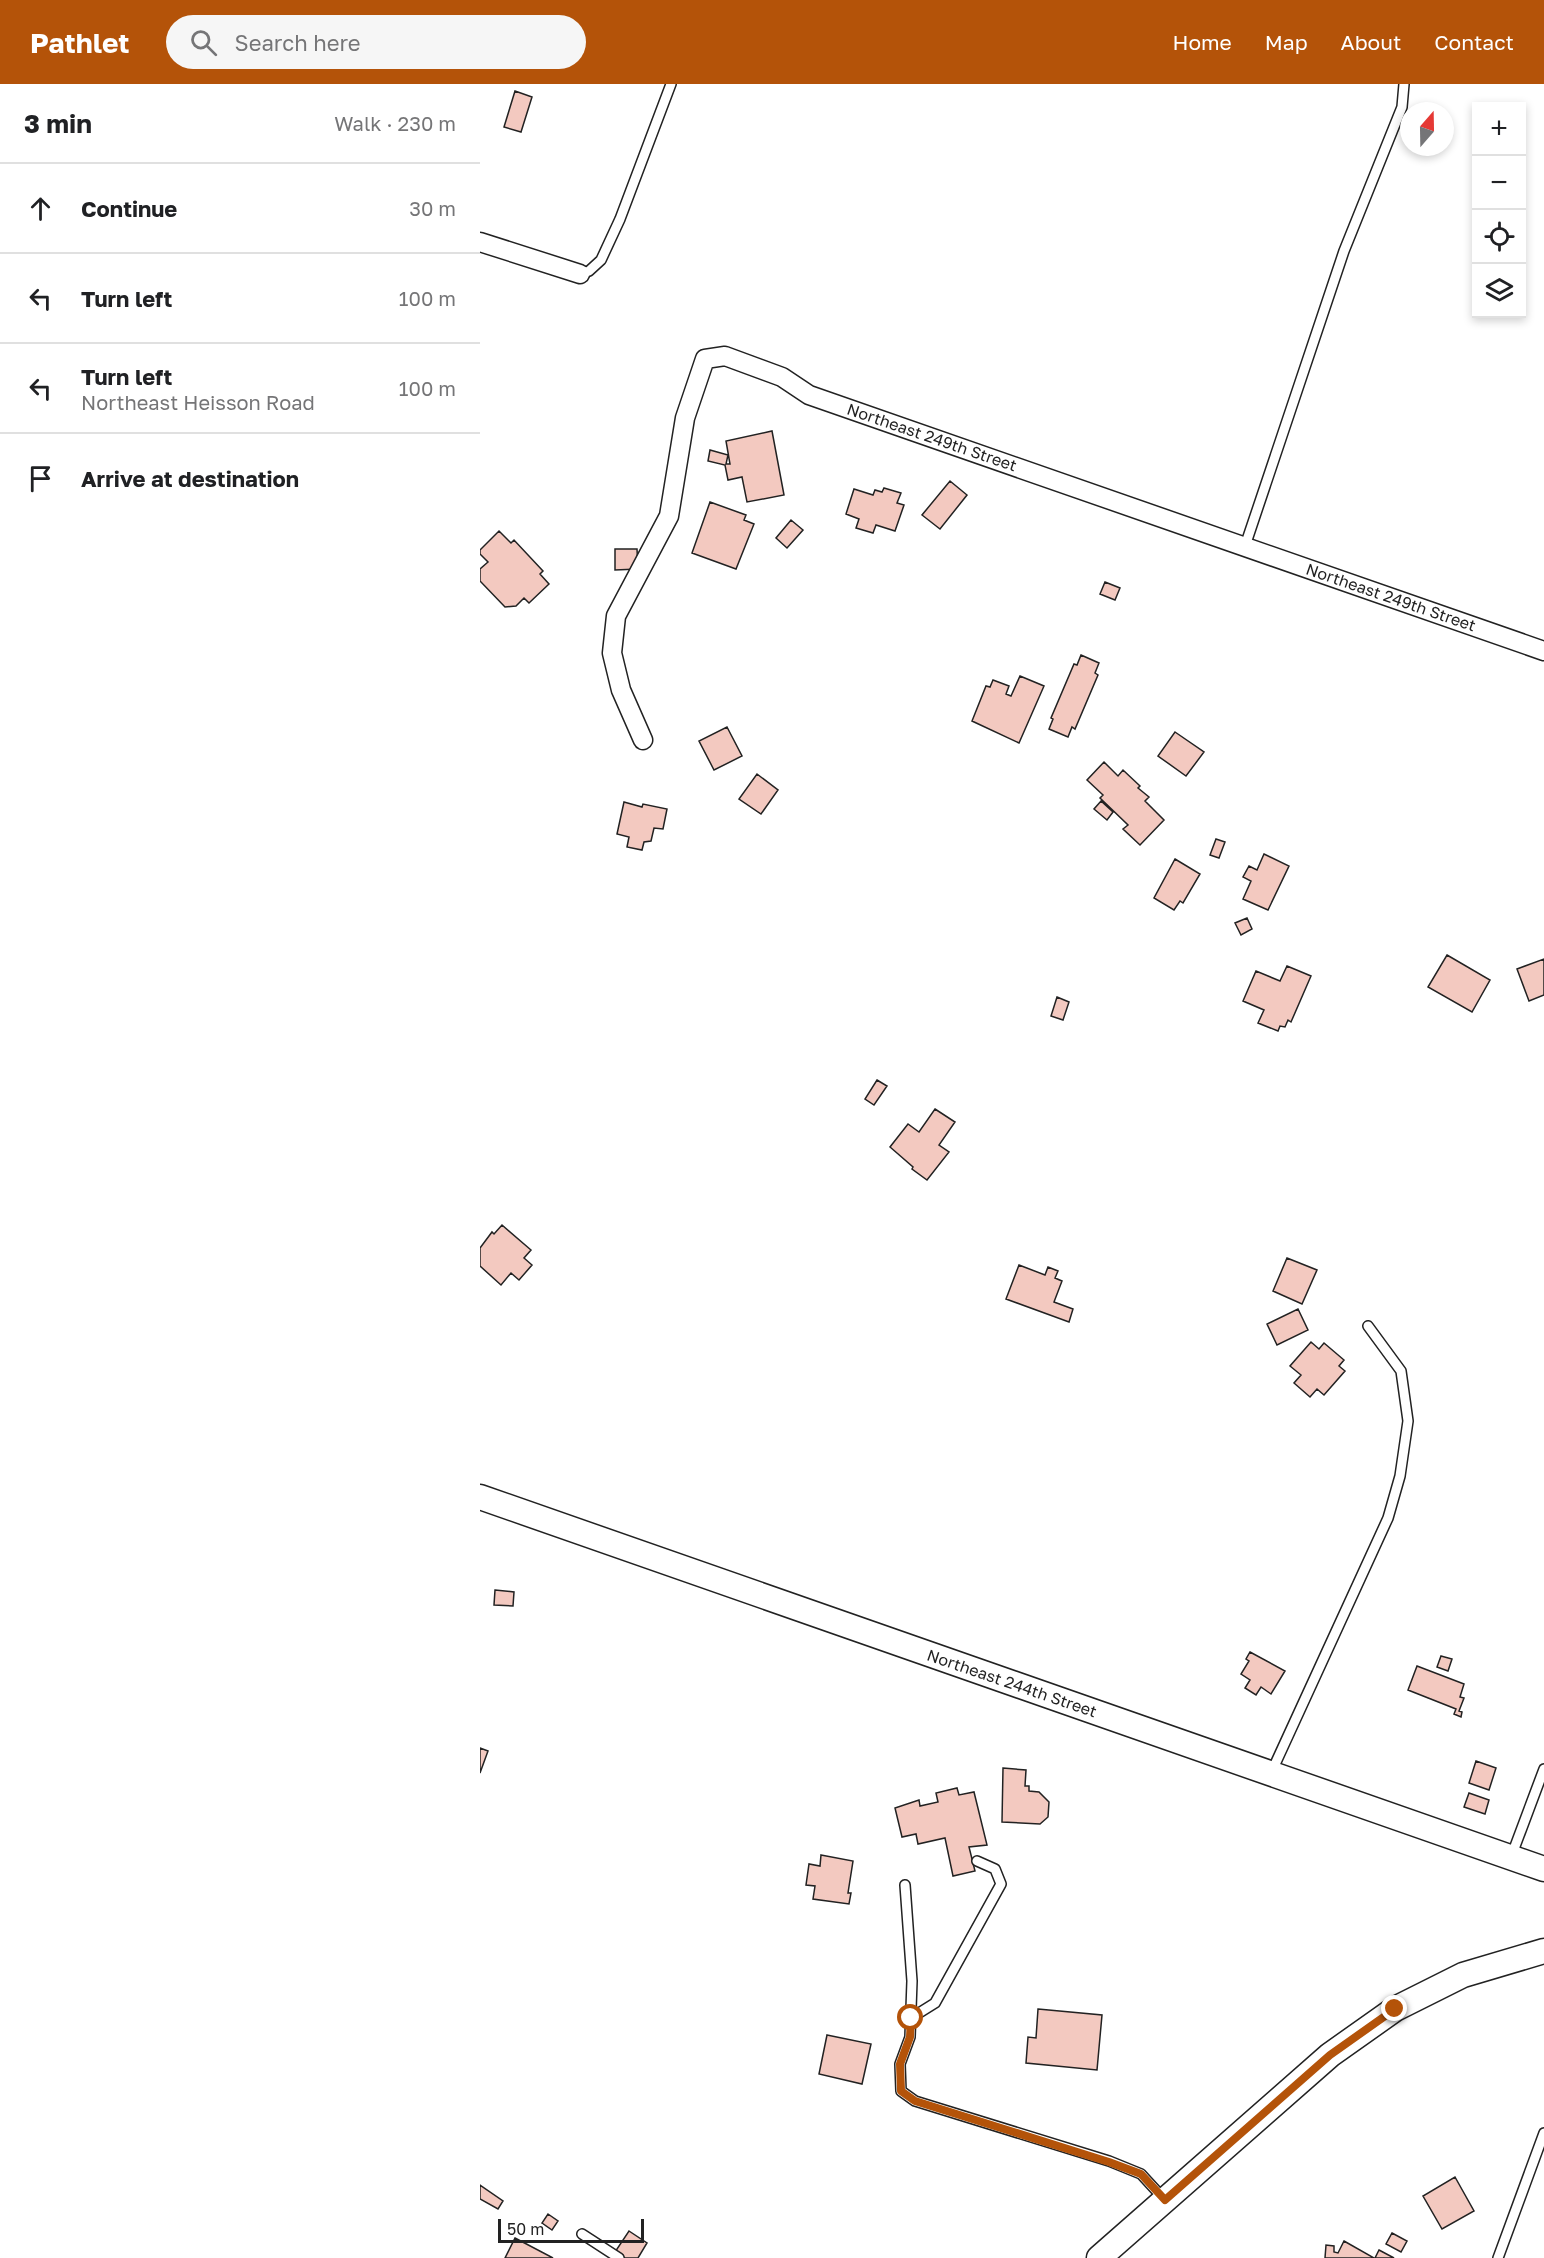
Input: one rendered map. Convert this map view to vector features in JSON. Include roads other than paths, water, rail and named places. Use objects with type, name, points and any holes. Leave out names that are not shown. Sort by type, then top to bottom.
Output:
[{"type":"street","points":[[480,242],[580,274]]},
{"type":"street","name":"Northeast 249th Street","points":[[643,740],[621,690],[612,654],[616,616],[669,516],[685,418],[705,359],[725,356],[782,376],[808,394],[1544,651]]},
{"type":"street","name":"Northeast 244th Street","points":[[480,1497],[1543,1869]]},
{"type":"street","points":[[1099,2258],[1330,2055],[1395,2009],[1463,1975],[1507,1959],[1544,1951]]},
{"type":"lane","points":[[580,274],[589,271],[601,260],[620,219],[671,84]]},
{"type":"lane","points":[[1245,546],[1344,251],[1402,107],[1404,84]]},
{"type":"lane","points":[[1271,1773],[1388,1518],[1400,1476],[1408,1421],[1401,1371],[1368,1326]]},
{"type":"lane","points":[[1511,1857],[1544,1769]]},
{"type":"lane","points":[[911,2018],[935,2003],[1001,1884],[995,1869],[977,1861]]},
{"type":"lane","points":[[905,1885],[912,1981],[910,2037],[900,2064],[901,2091],[915,2101],[1141,2174],[1165,2200]]},
{"type":"lane","points":[[1498,2258],[1544,2133]]},
{"type":"lane","points":[[582,2234],[619,2258]]}]
